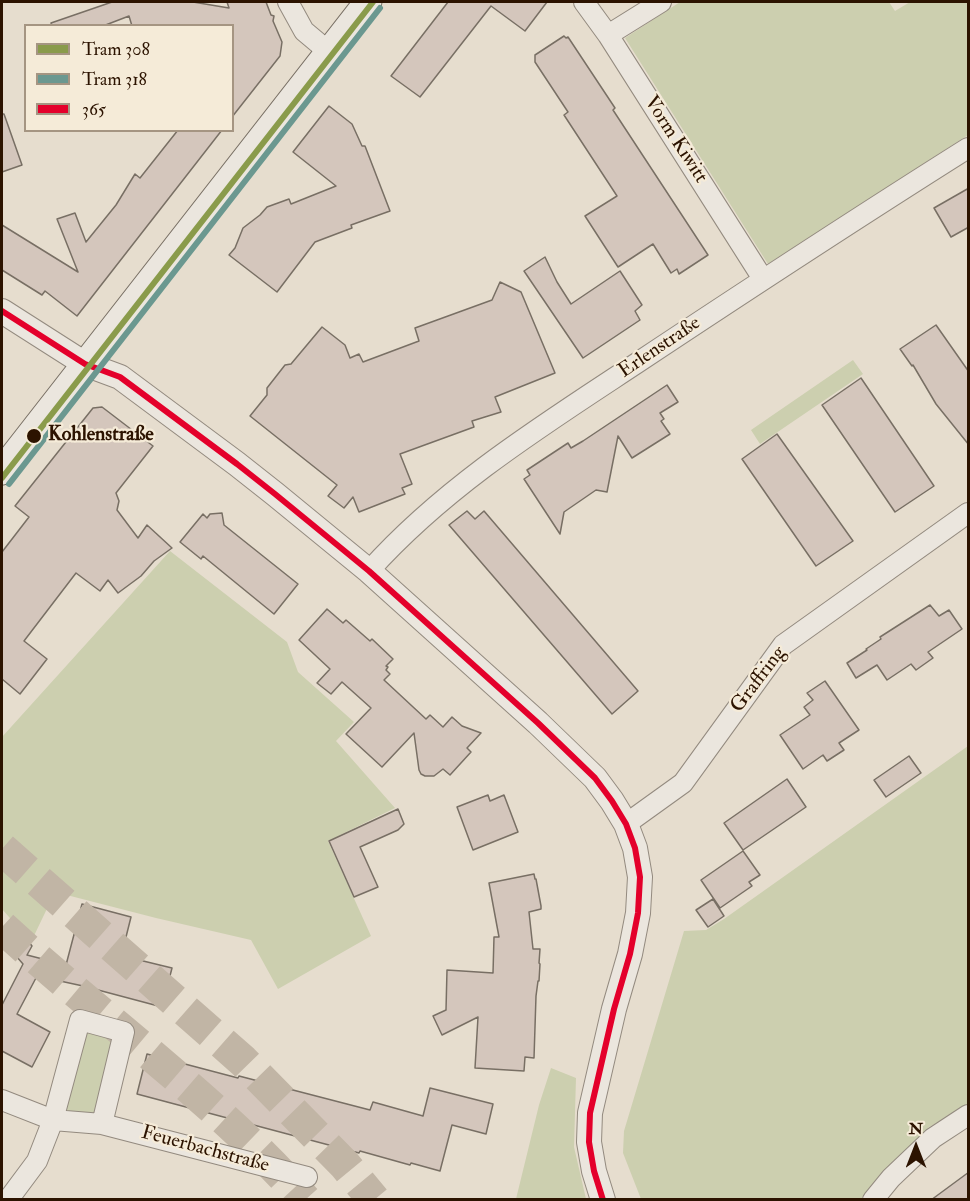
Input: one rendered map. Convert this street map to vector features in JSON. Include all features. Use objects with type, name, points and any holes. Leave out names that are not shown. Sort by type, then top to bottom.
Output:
[{"type":"main road","points":[[2,471],[368,2]]},
{"type":"street","points":[[288,2],[304,31],[329,52]]},
{"type":"street","name":"Vorm Kiwitt","points":[[584,2],[608,35],[764,279]]},
{"type":"street","points":[[608,35],[661,2]]},
{"type":"street","name":"Erlenstraße","points":[[369,571],[434,507],[499,456],[764,279],[969,148]]},
{"type":"street","points":[[2,311],[85,364],[120,377],[237,464],[369,571],[538,723],[573,757],[612,801],[626,824],[635,848],[640,878],[638,913],[630,954],[590,1113],[589,1142],[594,1172],[603,1200]]},
{"type":"street","name":"Graffring","points":[[626,824],[683,783],[783,645],[969,513]]},
{"type":"street","points":[[8,1200],[37,1161],[53,1120],[80,1020],[124,1032],[102,1124]]},
{"type":"street","name":"Feuerbachstraße","points":[[2,1100],[53,1120],[102,1124],[307,1177]]},
{"type":"street","points":[[873,1200],[891,1178],[933,1138],[969,1115]]},
{"type":"green space","points":[[680,2],[889,2],[895,11],[910,2],[968,2],[968,135],[768,264],[625,38]]},
{"type":"green space","points":[[853,360],[863,374],[760,444],[751,430]]},
{"type":"green space","points":[[170,551],[287,642],[298,672],[354,722],[336,741],[395,808],[328,841],[371,936],[278,989],[251,940],[55,892],[31,942],[2,909],[2,737]]},
{"type":"green space","points":[[968,746],[968,1106],[929,1127],[861,1199],[641,1199],[623,1153],[624,1131],[684,931],[706,930],[724,919]]},
{"type":"green space","points":[[80,1020],[124,1032],[102,1124],[53,1120]]},
{"type":"green space","points":[[551,1068],[576,1078],[574,1147],[586,1199],[516,1199],[539,1105]]},
{"type":"building","points":[[112,2],[193,2],[229,8],[227,2],[266,2],[271,15],[274,16],[273,21],[282,42],[280,56],[234,114],[234,24],[131,24],[129,16],[108,24],[51,23]]},
{"type":"building","points":[[448,2],[547,2],[525,31],[491,6],[420,97],[391,76]]},
{"type":"building","points":[[564,36],[568,37],[615,108],[613,110],[708,255],[679,274],[677,269],[671,273],[653,244],[618,267],[585,216],[617,196],[564,115],[568,112],[535,62],[535,55]]},
{"type":"building","points":[[329,106],[352,124],[362,146],[365,146],[390,211],[351,225],[352,228],[315,242],[277,292],[229,255],[235,248],[243,228],[267,207],[289,199],[291,204],[336,186],[293,152]]},
{"type":"building","points":[[2,114],[4,114],[22,165],[2,172]]},
{"type":"building","points":[[176,132],[220,132],[77,316],[45,291],[42,295],[2,270],[2,225],[78,272],[57,219],[75,213],[86,242],[116,205],[135,174],[140,178]]},
{"type":"building","points":[[969,188],[969,227],[951,237],[934,208]]},
{"type":"building","points":[[545,257],[571,304],[620,271],[642,305],[635,311],[640,320],[583,358],[524,271]]},
{"type":"building","points":[[500,282],[521,292],[555,373],[495,397],[501,412],[472,421],[474,427],[400,454],[412,484],[402,488],[405,494],[359,512],[353,497],[344,508],[328,496],[337,485],[250,416],[267,395],[267,388],[285,365],[291,364],[322,327],[345,345],[350,358],[359,354],[363,362],[419,341],[415,328],[492,300]]},
{"type":"building","points":[[936,325],[969,372],[969,445],[936,404],[913,365],[900,349]]},
{"type":"building","points":[[861,378],[934,486],[895,512],[822,405]]},
{"type":"building","points":[[667,385],[678,402],[660,413],[664,419],[661,421],[670,434],[632,458],[618,436],[607,492],[596,490],[564,512],[560,534],[524,479],[530,475],[527,470],[568,443],[571,448],[583,441]]},
{"type":"building","points":[[102,407],[153,446],[116,493],[119,501],[117,510],[138,538],[147,525],[172,548],[118,593],[108,580],[100,591],[76,573],[24,641],[47,659],[20,694],[2,679],[2,552],[29,517],[15,506],[93,408]]},
{"type":"building","points":[[777,434],[853,541],[816,566],[742,459]]},
{"type":"building","points":[[467,511],[475,519],[484,511],[638,691],[612,714],[449,525]]},
{"type":"building","points":[[222,513],[224,525],[298,584],[274,614],[203,556],[201,559],[180,542],[203,514],[207,518],[210,514]]},
{"type":"building","points":[[930,605],[939,616],[949,610],[962,629],[928,652],[933,658],[916,670],[911,664],[887,680],[877,665],[856,678],[847,663],[881,639],[880,637]]},
{"type":"building","points":[[327,609],[343,623],[346,620],[370,641],[372,639],[393,659],[386,666],[390,674],[384,680],[426,719],[430,715],[443,727],[452,717],[462,726],[481,733],[467,748],[471,752],[450,775],[443,769],[434,776],[421,774],[414,733],[382,767],[346,734],[371,708],[342,682],[331,694],[317,683],[330,669],[299,640]]},
{"type":"building","points":[[825,681],[859,730],[839,743],[844,750],[827,761],[823,755],[803,769],[780,735],[810,715],[804,707],[813,700],[807,693]]},
{"type":"building","points":[[909,756],[921,773],[886,797],[874,780]]},
{"type":"building","points":[[787,779],[806,807],[743,850],[724,823]]},
{"type":"building","points":[[488,795],[490,801],[504,795],[518,832],[473,850],[457,807]]},
{"type":"building","points":[[398,809],[404,824],[398,830],[360,847],[378,887],[354,897],[329,841]]},
{"type":"building","points":[[743,851],[760,875],[749,882],[752,886],[720,908],[701,880]]},
{"type":"building","points":[[534,874],[541,909],[529,912],[533,949],[540,949],[534,1058],[525,1057],[524,1071],[475,1068],[478,1017],[442,1035],[433,1016],[446,1010],[447,970],[493,973],[494,937],[499,937],[489,883]]},
{"type":"building","points":[[713,899],[724,916],[708,927],[696,910]]},
{"type":"building","points":[[82,904],[131,917],[123,949],[135,959],[172,968],[162,1007],[37,976],[17,1014],[50,1032],[32,1067],[2,1051],[2,1005],[23,964],[3,941],[18,928],[32,946],[27,955],[66,965]]},
{"type":"building","points":[[147,1054],[370,1110],[373,1102],[423,1116],[430,1088],[493,1104],[486,1134],[452,1125],[440,1171],[360,1151],[359,1153],[137,1094]]},
{"type":"building","points":[[969,1172],[969,1200],[931,1200]]},
{"type":"tunnel","points":[[2,849],[243,1061],[345,1165],[374,1200]]},
{"type":"tunnel","points":[[2,927],[196,1093],[270,1163],[305,1200]]},
{"type":"tram line","name":"308","points":[[2,478],[373,2]]},
{"type":"tram line","name":"318","points":[[9,484],[380,8]]},
{"type":"transit line","name":"365","points":[[2,311],[85,364],[120,377],[275,494],[369,571],[538,723],[595,778],[612,801],[626,824],[635,848],[640,877],[638,913],[630,954],[614,1009],[590,1113],[589,1142],[594,1171],[603,1200]]},
{"type":"place","name":"Kohlenstraße","points":[[34,436]]}]
